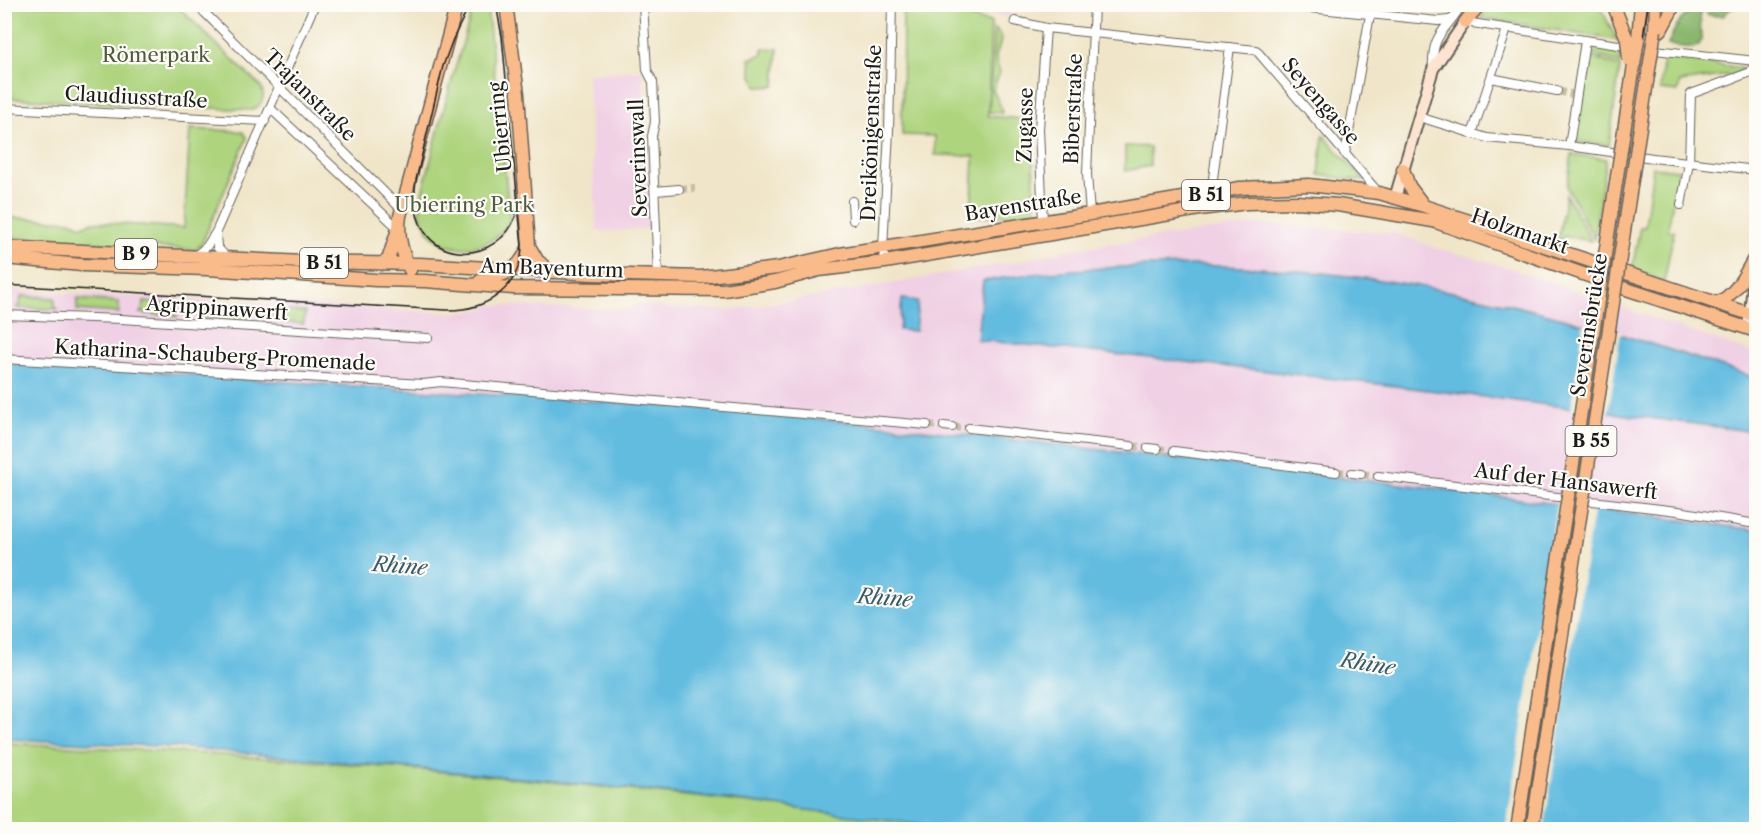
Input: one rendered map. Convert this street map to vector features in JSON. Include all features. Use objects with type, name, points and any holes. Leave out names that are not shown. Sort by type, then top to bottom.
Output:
[{"type":"main road","points":[[381,264],[388,260],[398,228],[401,209],[457,4]]},
{"type":"main road","name":"Ubierring","points":[[506,4],[518,94],[529,246]]},
{"type":"main road","points":[[1465,22],[1480,4]]},
{"type":"main road","points":[[1613,4],[1625,31],[1629,47],[1630,85]]},
{"type":"main road","name":"Severinsbrücke","points":[[1517,830],[1638,39],[1641,4]]},
{"type":"main road","points":[[1656,4],[1658,30]]},
{"type":"main road","points":[[1658,30],[1675,4]]},
{"type":"main road","name":"Severinsbrücke","points":[[1532,830],[1652,53],[1658,30]]},
{"type":"main road","points":[[1403,170],[1409,186],[1424,206]]},
{"type":"main road","name":"Bayenstraße","points":[[658,276],[722,276],[778,268],[840,254],[883,249],[1230,190],[1300,184],[1395,198]]},
{"type":"main road","points":[[1225,206],[1229,200],[1230,190]]},
{"type":"main road","points":[[1380,212],[1395,198]]},
{"type":"main road","name":"Holzmarkt","points":[[1395,198],[1753,315]]},
{"type":"main road","name":"Bayenstraße","points":[[678,289],[724,290],[753,286],[819,270],[885,262],[1247,203],[1297,202],[1338,205],[1380,212]]},
{"type":"main road","name":"Holzmarkt","points":[[1380,212],[1433,221],[1617,286],[1752,329]]},
{"type":"main road","points":[[398,228],[411,272],[425,281]]},
{"type":"main road","points":[[468,284],[500,277],[513,269],[521,261],[529,246]]},
{"type":"main road","points":[[529,246],[537,260],[550,272],[545,275],[543,282],[548,288]]},
{"type":"main road","name":"B 9","points":[[4,247],[267,260]]},
{"type":"main road","name":"B 9","points":[[153,269],[161,263],[160,255]]},
{"type":"main road","points":[[1717,303],[1729,298],[1756,255]]},
{"type":"main road","name":"B 9","points":[[4,258],[82,266],[207,269],[425,281]]},
{"type":"main road","name":"B 51","points":[[267,260],[407,264]]},
{"type":"main road","name":"Am Bayenturm","points":[[407,264],[658,276]]},
{"type":"main road","points":[[624,275],[619,283],[624,290]]},
{"type":"main road","name":"Am Bayenturm","points":[[425,281],[513,288],[678,289]]},
{"type":"street","name":"Trajanstraße","points":[[196,4],[401,209]]},
{"type":"street","points":[[194,257],[207,246],[216,232],[315,4]]},
{"type":"street","name":"Severinswall","points":[[643,4],[647,70],[652,82],[655,122],[652,136],[658,276]]},
{"type":"street","name":"Dreikönigenstraße","points":[[885,262],[883,249],[890,130],[892,4]]},
{"type":"street","name":"Biberstraße","points":[[1090,214],[1087,174],[1094,4]]},
{"type":"street","points":[[1270,4],[1369,15],[1449,20]]},
{"type":"street","points":[[1345,154],[1372,4]]},
{"type":"street","points":[[1395,198],[1433,69],[1437,38],[1462,4]]},
{"type":"street","name":"Seyengasse","points":[[1015,21],[1046,28],[1256,51],[1379,194]]},
{"type":"street","points":[[1433,69],[1465,22],[1585,41],[1756,61],[1751,72],[1691,94],[1689,163],[1681,205]]},
{"type":"street","name":"Zugasse","points":[[1043,222],[1039,129],[1046,28]]},
{"type":"street","points":[[1472,134],[1508,29]]},
{"type":"street","points":[[1569,146],[1574,94],[1585,41]]},
{"type":"street","points":[[1211,194],[1230,47]]},
{"type":"street","points":[[1491,78],[1557,91]]},
{"type":"street","name":"Claudiusstraße","points":[[4,108],[265,121]]},
{"type":"street","name":"Trajanstraße","points":[[270,108],[398,228]]},
{"type":"street","points":[[1419,117],[1487,138],[1756,170]]},
{"type":"street","points":[[655,191],[679,189]]},
{"type":"street","points":[[852,201],[853,220]]},
{"type":"street","points":[[216,232],[218,247],[227,258]]},
{"type":"street","points":[[1753,315],[1756,261]]},
{"type":"street","name":"Agrippinawerft","points":[[4,315],[121,319],[428,338]]},
{"type":"street","name":"Holzmarkt","points":[[1752,329],[1753,315]]},
{"type":"street","name":"Katharina-Schauberg-Promenade","points":[[4,359],[423,384],[441,382],[490,388],[633,395],[927,425]]},
{"type":"street","points":[[969,428],[1131,446]]},
{"type":"street","points":[[1174,451],[1336,471]]},
{"type":"street","name":"Auf der Hansawerft","points":[[1378,476],[1678,511],[1750,523]]},
{"type":"shaded area","points":[[956,5],[1012,5],[1009,17]]},
{"type":"shaded area","points":[[642,70],[652,228],[597,232],[587,73]]},
{"type":"shaded area","points":[[1258,224],[1395,233],[1432,247],[1497,264],[1756,354],[1756,530],[1435,488],[882,425],[730,410],[230,378],[88,366],[5,364],[5,290],[456,313],[478,310],[490,305],[624,310],[639,304],[667,308],[725,310],[803,299],[1085,247]]},
{"type":"green space","points":[[1706,4],[1735,5],[1723,16],[1706,15]]},
{"type":"green space","name":"Römerpark","points":[[12,5],[176,5],[260,86],[263,93],[262,100],[259,106],[252,110],[5,98],[5,10]]},
{"type":"green space","name":"Ubierring Park","points":[[474,5],[487,6],[510,218],[504,230],[493,239],[473,247],[463,248],[443,244],[435,238],[422,220],[420,206],[441,120]]},
{"type":"green space","points":[[903,5],[916,5],[991,22],[988,116],[1032,120],[1035,214],[971,217],[974,156],[935,155],[935,136],[902,135]]},
{"type":"green space","points":[[1492,5],[1599,5],[1617,40],[1480,18]]},
{"type":"green space","points":[[1697,8],[1700,9],[1701,40],[1699,45],[1693,48],[1668,45],[1675,28],[1687,14]]},
{"type":"green space","points":[[994,28],[1001,38],[996,59],[1000,72],[993,90],[1002,113],[989,112]]},
{"type":"green space","points":[[1588,44],[1620,50],[1621,64],[1586,52]]},
{"type":"green space","points":[[763,48],[778,49],[775,86],[758,87],[752,76],[750,59],[763,54]]},
{"type":"green space","points":[[1586,55],[1620,67],[1609,145],[1577,142],[1574,137],[1583,74],[1589,70],[1590,65],[1584,61]]},
{"type":"green space","points":[[1664,57],[1741,68],[1742,73],[1680,82],[1678,92],[1660,90]]},
{"type":"green space","points":[[190,129],[237,131],[243,132],[247,138],[202,243],[196,250],[5,237],[4,217],[70,221],[82,226],[93,222],[184,228]]},
{"type":"green space","points":[[1323,135],[1365,181],[1319,175]]},
{"type":"green space","points":[[1125,146],[1150,147],[1150,166],[1125,171]]},
{"type":"green space","points":[[1572,154],[1606,159],[1594,239],[1567,187]]},
{"type":"green space","points":[[1653,167],[1678,170],[1668,230],[1674,231],[1664,282],[1632,269],[1640,227],[1645,227]]},
{"type":"green space","points":[[1566,194],[1591,241],[1564,236],[1562,240],[1558,239]]},
{"type":"green space","points":[[21,296],[55,298],[55,307],[58,309],[17,308],[20,305]]},
{"type":"green space","points":[[77,299],[119,302],[119,313],[77,310]]},
{"type":"green space","points":[[144,302],[175,305],[174,313],[177,317],[140,313],[143,311]]},
{"type":"green space","points":[[199,306],[248,309],[247,321],[199,318]]},
{"type":"green space","points":[[273,310],[305,312],[304,324],[272,321]]},
{"type":"green space","points":[[5,743],[364,765],[603,787],[960,829],[5,830]]},
{"type":"water","points":[[1196,265],[1315,272],[1395,282],[1512,305],[1635,339],[1756,378],[1756,432],[1367,383],[977,340],[983,281],[1089,269]]},
{"type":"water","points":[[902,299],[918,301],[915,331],[899,330]]},
{"type":"water","name":"Rhine","points":[[5,364],[88,366],[230,378],[730,410],[882,425],[1435,488],[1756,530],[1756,829],[960,830],[724,799],[555,781],[174,747],[5,739]]},
{"type":"pier","points":[[1584,321],[1621,331],[1608,415],[1571,410]]},
{"type":"pier","points":[[1557,501],[1594,506],[1544,830],[1506,829]]},
{"type":"tunnel","points":[[1557,91],[1572,94]]},
{"type":"tunnel","points":[[679,189],[695,188]]},
{"type":"tunnel","points":[[927,425],[944,426]]},
{"type":"tunnel","points":[[952,427],[969,428]]},
{"type":"tunnel","points":[[1131,446],[1148,448]]},
{"type":"tunnel","points":[[1157,449],[1174,451]]},
{"type":"tunnel","points":[[1336,472],[1352,473]]},
{"type":"tunnel","points":[[1361,474],[1378,476]]},
{"type":"tram line","points":[[470,4],[443,66],[416,180],[416,210],[425,232],[439,246],[458,252],[477,251],[495,243],[510,228],[518,207]]},
{"type":"tram line","points":[[4,285],[446,310],[461,309],[487,302],[508,286],[520,262],[522,247],[502,37],[496,4]]},
{"type":"tram line","points":[[1524,830],[1648,4]]}]
